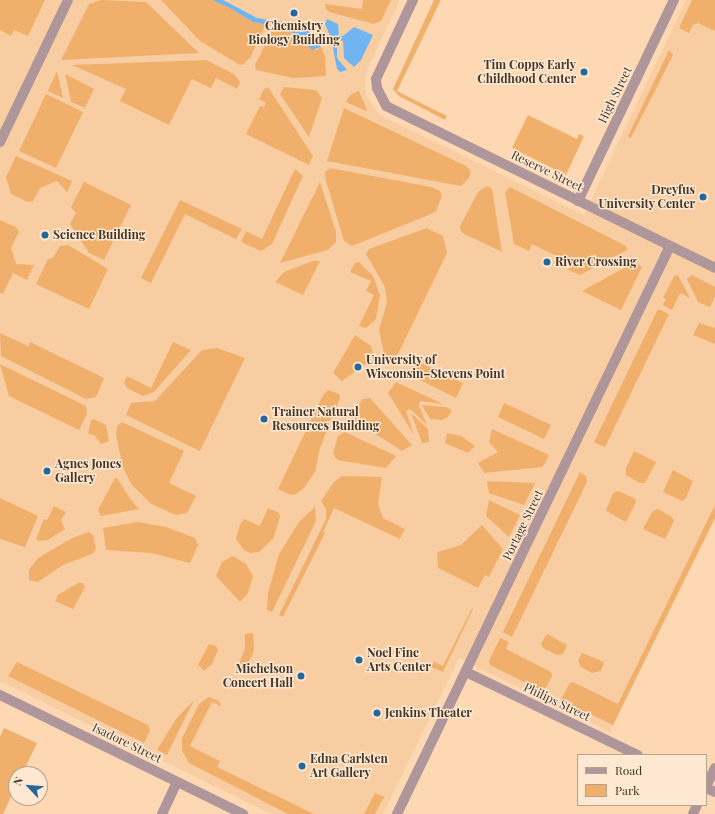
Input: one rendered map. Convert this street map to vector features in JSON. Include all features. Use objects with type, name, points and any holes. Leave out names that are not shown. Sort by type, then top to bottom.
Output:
[{"type":"street","points":[[0,142],[68,0]]},
{"type":"street","name":"Reserve Street","points":[[413,0],[380,68],[376,88],[386,106],[395,112],[715,268]]},
{"type":"street","name":"High Street","points":[[578,201],[674,0]]},
{"type":"street","name":"Portage Street","points":[[397,814],[670,246]]},
{"type":"street","name":"Philips Street","points":[[466,672],[636,754]]},
{"type":"street","name":"Isadore Street","points":[[0,695],[243,814]]},
{"type":"street","points":[[707,785],[715,768]]},
{"type":"street","points":[[162,814],[178,782]]},
{"type":"shaded area","name":"University of Wisconsin–Stevens Point","points":[[0,0],[400,0],[369,65],[365,80],[366,95],[380,115],[584,215],[686,0],[715,0],[715,518],[610,732],[459,658],[383,814],[271,814],[0,681]]},
{"type":"green space","points":[[0,0],[45,0],[28,36],[14,30],[11,36],[0,30]]},
{"type":"green space","points":[[101,0],[146,2],[199,53],[61,60],[89,4]]},
{"type":"green space","points":[[161,0],[212,0],[228,7],[253,22],[266,24],[250,58],[242,65],[200,41]]},
{"type":"green space","points":[[363,0],[391,0],[381,21],[374,24],[329,12],[326,9],[325,4],[362,9]]},
{"type":"green space","points":[[434,0],[441,0],[397,91],[447,116],[445,120],[399,96],[393,89]]},
{"type":"green space","points":[[692,0],[715,0],[715,31],[698,23],[693,25],[689,33],[679,28]]},
{"type":"green space","points":[[273,28],[294,33],[316,50],[321,47],[325,56],[326,76],[293,78],[256,70],[255,65]]},
{"type":"green space","points":[[669,50],[673,55],[631,138],[628,136]]},
{"type":"green space","points":[[206,60],[234,74],[240,82],[237,89],[216,78],[211,88],[192,79],[169,125],[120,101],[126,89],[72,65]]},
{"type":"green space","points":[[57,71],[63,98],[48,91]]},
{"type":"green space","points":[[65,74],[94,89],[85,108],[71,102]]},
{"type":"green space","points":[[268,87],[313,156],[309,165],[246,134],[260,106],[264,107],[266,103],[259,99],[264,89]]},
{"type":"green space","points":[[284,87],[316,90],[322,98],[309,137],[280,94]]},
{"type":"green space","points":[[359,91],[367,110],[366,111],[346,102],[350,95]]},
{"type":"green space","points":[[46,94],[83,112],[56,168],[19,151]]},
{"type":"green space","points":[[344,108],[466,166],[471,171],[469,178],[461,186],[327,161]]},
{"type":"green space","points":[[528,115],[577,139],[579,134],[584,136],[566,175],[512,148]]},
{"type":"green space","points":[[16,156],[72,181],[67,192],[57,181],[40,188],[33,201],[28,202],[11,194],[6,177]]},
{"type":"green space","points":[[330,168],[431,187],[440,191],[442,196],[436,211],[429,215],[352,246],[344,241],[326,181],[325,172]]},
{"type":"green space","points":[[295,169],[303,176],[272,244],[261,251],[241,242],[246,231],[262,239]]},
{"type":"green space","points":[[84,182],[131,205],[104,260],[89,253],[70,224],[76,213],[71,207]]},
{"type":"green space","points":[[320,182],[336,232],[336,242],[328,250],[280,263]]},
{"type":"green space","points":[[487,186],[492,189],[502,252],[462,233],[460,226],[478,192]]},
{"type":"green space","points":[[510,187],[626,246],[627,250],[580,275],[568,270],[571,263],[532,244],[529,251],[514,244],[505,192]]},
{"type":"green space","points":[[180,200],[242,229],[236,239],[185,214],[151,283],[141,278]]},
{"type":"green space","points":[[0,220],[16,227],[19,232],[11,248],[16,264],[34,265],[27,280],[13,273],[3,294],[0,293]]},
{"type":"green space","points":[[427,228],[443,236],[447,253],[398,354],[394,360],[385,359],[379,330],[387,302],[385,287],[366,254],[369,249]]},
{"type":"green space","points":[[68,245],[108,269],[89,309],[36,284],[48,259],[53,258],[60,246]]},
{"type":"green space","points":[[313,261],[320,261],[303,295],[275,282],[284,272]]},
{"type":"green space","points":[[359,262],[373,276],[380,295],[376,319],[366,328],[359,326],[374,295],[366,291],[371,281],[350,272],[355,263]]},
{"type":"green space","points":[[635,262],[642,267],[621,310],[582,291]]},
{"type":"green space","points":[[678,275],[690,298],[680,293],[672,310],[663,305],[666,299],[663,298],[674,276]]},
{"type":"green space","points":[[692,275],[715,287],[715,296],[710,307],[698,302],[687,279]]},
{"type":"green space","points":[[658,309],[669,314],[605,447],[594,442]]},
{"type":"green space","points":[[699,323],[715,328],[715,344],[693,335]]},
{"type":"green space","points":[[0,333],[28,346],[30,342],[104,378],[96,397],[86,399],[1,356]]},
{"type":"green space","points":[[355,335],[371,346],[374,358],[342,381],[333,373]]},
{"type":"green space","points":[[173,342],[191,350],[154,392],[143,396],[127,388],[124,383],[127,376],[151,388]]},
{"type":"green space","points":[[217,348],[245,358],[200,451],[126,415],[131,403],[155,401],[202,350]]},
{"type":"green space","points":[[417,361],[463,383],[456,398],[410,375]]},
{"type":"green space","points":[[0,364],[86,406],[87,414],[79,430],[9,396]]},
{"type":"green space","points":[[396,382],[443,404],[420,401],[419,406],[427,425],[410,409],[406,411],[414,435],[388,393]]},
{"type":"green space","points":[[328,390],[339,394],[340,398],[320,448],[315,472],[303,489],[294,495],[289,494],[278,489],[323,395]]},
{"type":"green space","points":[[370,398],[412,445],[402,451],[352,419],[352,411],[363,399]]},
{"type":"green space","points":[[504,403],[551,425],[544,439],[498,417]]},
{"type":"green space","points":[[422,405],[446,407],[452,410],[448,417],[442,420],[430,419]]},
{"type":"green space","points":[[411,413],[428,429],[429,442],[422,443]]},
{"type":"green space","points":[[94,419],[106,425],[109,441],[101,444],[94,435],[88,434],[91,420]]},
{"type":"green space","points":[[122,422],[184,451],[169,483],[196,496],[187,513],[176,515],[151,504],[132,485],[123,468],[116,435],[117,426]]},
{"type":"green space","points":[[492,429],[549,455],[543,467],[484,473],[478,463],[498,452],[489,442]]},
{"type":"green space","points":[[344,432],[396,456],[386,468],[337,460],[333,453],[338,436]]},
{"type":"green space","points":[[447,433],[461,436],[475,446],[468,453],[445,443]]},
{"type":"green space","points":[[634,451],[656,462],[645,483],[640,483],[626,475],[626,468]]},
{"type":"green space","points":[[673,470],[693,481],[686,498],[682,501],[663,492]]},
{"type":"green space","points":[[580,472],[586,476],[587,482],[512,637],[503,632]]},
{"type":"green space","points":[[342,476],[382,477],[378,504],[383,518],[405,529],[400,539],[334,508],[323,532],[325,533],[283,617],[279,615],[326,519],[326,509],[321,501],[334,482]]},
{"type":"green space","points":[[115,478],[117,478],[131,500],[139,509],[101,516],[98,510]]},
{"type":"green space","points":[[487,481],[535,483],[524,505],[489,493]]},
{"type":"green space","points":[[618,491],[634,498],[636,502],[626,522],[606,511],[613,493]]},
{"type":"green space","points":[[0,498],[38,516],[25,547],[0,539]]},
{"type":"green space","points":[[489,500],[520,515],[509,537],[486,516]]},
{"type":"green space","points":[[715,505],[715,518],[613,725],[561,700],[569,684],[573,682],[618,704]]},
{"type":"green space","points":[[54,506],[66,512],[61,520],[65,529],[48,540],[38,541],[36,539],[44,519],[47,520]]},
{"type":"green space","points":[[315,507],[316,521],[272,612],[267,610],[268,593],[279,554],[299,522]]},
{"type":"green space","points":[[268,508],[279,513],[280,517],[273,539],[259,552],[250,553],[244,550],[236,539],[240,524],[244,519],[260,526]]},
{"type":"green space","points":[[658,509],[672,517],[674,521],[665,539],[643,529],[652,512]]},
{"type":"green space","points":[[138,522],[166,527],[195,538],[198,545],[190,563],[151,553],[106,550],[103,528]]},
{"type":"green space","points":[[482,525],[503,549],[489,577],[485,575],[478,588],[438,568],[437,552],[461,545]]},
{"type":"green space","points":[[89,532],[93,535],[96,549],[92,554],[63,565],[38,582],[29,580],[29,570],[38,558],[72,538]]},
{"type":"green space","points":[[233,556],[246,564],[253,576],[248,593],[240,602],[216,576],[222,562]]},
{"type":"green space","points":[[78,583],[83,583],[85,587],[73,609],[55,601],[58,595]]},
{"type":"green space","points":[[472,608],[473,609],[443,672],[431,667],[434,662],[443,666]]},
{"type":"green space","points":[[253,633],[254,651],[244,673],[237,669],[245,649],[245,634]]},
{"type":"green space","points":[[547,634],[567,645],[563,654],[557,655],[543,648],[541,643]]},
{"type":"green space","points":[[500,638],[509,642],[506,649],[551,672],[552,676],[544,692],[490,665],[489,661]]},
{"type":"green space","points":[[209,644],[216,646],[218,650],[212,664],[204,671],[198,665]]},
{"type":"green space","points":[[582,653],[604,662],[601,671],[592,673],[581,667],[578,661]]},
{"type":"green space","points":[[17,662],[148,725],[150,731],[144,743],[8,676]]},
{"type":"green space","points":[[209,697],[219,701],[221,706],[212,702],[190,746],[220,761],[217,767],[314,814],[288,814],[189,763],[182,751],[182,738],[199,704]]},
{"type":"green space","points":[[194,700],[167,755],[157,750],[176,719]]},
{"type":"green space","points":[[4,728],[37,743],[26,766],[8,766],[8,803],[3,814],[0,814],[0,737]]},
{"type":"green space","points":[[375,793],[384,797],[375,814],[364,814]]},
{"type":"water","points":[[212,0],[223,0],[257,18],[268,20],[264,24],[253,22],[228,7]]},
{"type":"water","points":[[327,19],[338,24],[339,35],[343,36],[354,27],[373,35],[361,60],[354,67],[344,58],[343,41],[337,39],[337,58],[347,70],[340,72],[337,69],[331,38],[325,24]]},
{"type":"water","points":[[279,21],[309,31],[321,47],[312,50],[294,33],[273,28],[274,22]]},
{"type":"place","name":"Chemistry Biology Building","points":[[294,13]]},
{"type":"place","name":"Tim Copps Early Childhood Center","points":[[584,72]]},
{"type":"place","name":"Dreyfus University Center","points":[[703,197]]},
{"type":"place","name":"Science Building","points":[[45,235]]},
{"type":"place","name":"River Crossing","points":[[547,262]]},
{"type":"place","name":"University of Wisconsin–Stevens Point","points":[[358,367]]},
{"type":"place","name":"Trainer Natural Resources Building","points":[[264,419]]},
{"type":"place","name":"Agnes Jones Gallery","points":[[47,471]]},
{"type":"place","name":"Noel Fine Arts Center","points":[[359,660]]},
{"type":"place","name":"Michelson Concert Hall","points":[[301,676]]},
{"type":"place","name":"Jenkins Theater","points":[[377,713]]},
{"type":"place","name":"Edna Carlsten Art Gallery","points":[[302,766]]}]
